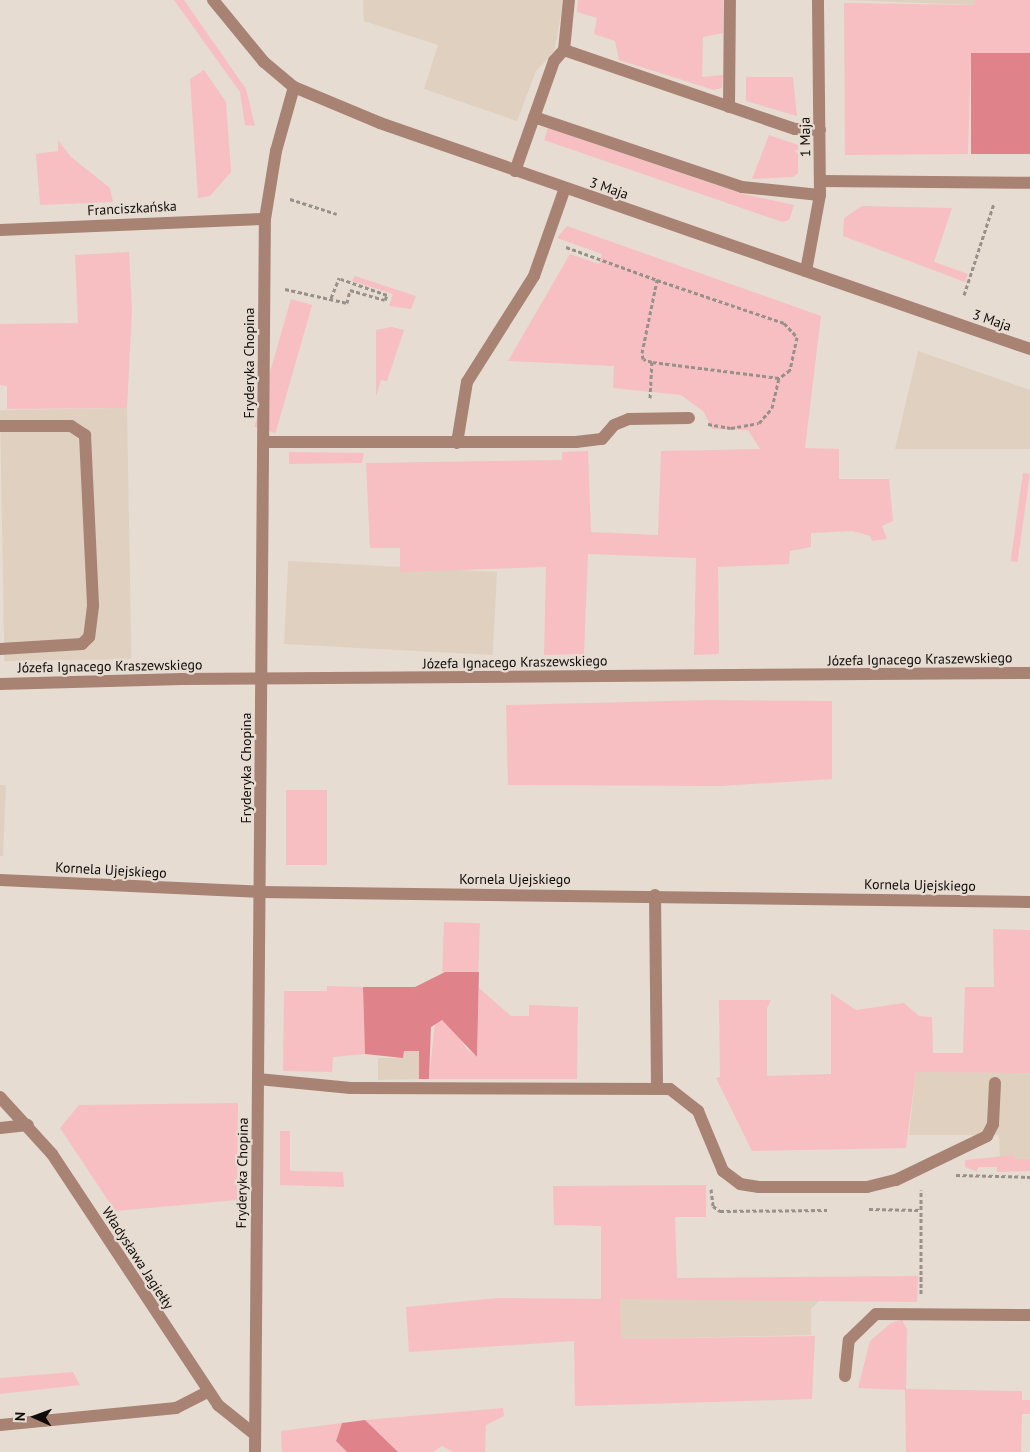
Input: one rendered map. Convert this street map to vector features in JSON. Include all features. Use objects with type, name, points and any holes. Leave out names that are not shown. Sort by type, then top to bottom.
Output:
[{"type":"street","name":"3 Maja","points":[[213,0],[258,56],[294,87],[515,171],[1030,349]]},
{"type":"street","points":[[515,171],[554,61],[564,50],[570,0]]},
{"type":"street","points":[[729,107],[730,0]]},
{"type":"street","name":"1 Maja","points":[[806,271],[820,195],[818,0]]},
{"type":"street","points":[[564,50],[795,129],[820,130]]},
{"type":"street","name":"Fryderyka Chopina","points":[[255,1452],[253,1433],[260,892],[265,219],[276,151],[294,87]]},
{"type":"street","points":[[534,117],[742,187],[820,195]]},
{"type":"street","points":[[820,181],[1030,182]]},
{"type":"street","points":[[457,442],[468,382],[525,291],[548,240],[565,188]]},
{"type":"street","name":"Franciszkańska","points":[[0,230],[265,219]]},
{"type":"street","points":[[264,442],[594,441],[607,436],[622,421],[688,418]]},
{"type":"street","points":[[0,426],[71,426],[85,435],[93,606],[89,637],[82,644],[0,649]]},
{"type":"street","name":"Józefa Ignacego Kraszewskiego","points":[[0,684],[1030,673]]},
{"type":"street","name":"Kornela Ujejskiego","points":[[0,880],[260,892],[655,895],[1030,902]]},
{"type":"street","points":[[655,895],[657,1088]]},
{"type":"street","points":[[258,1079],[371,1088],[657,1088],[679,1092],[698,1111],[720,1165],[740,1184],[867,1187],[889,1183],[987,1136],[993,1124],[995,1083]]},
{"type":"street","name":"Władysława Jagiełły","points":[[0,1097],[28,1125],[52,1154],[208,1392],[235,1423],[253,1433]]},
{"type":"street","points":[[0,1128],[28,1125]]},
{"type":"street","points":[[845,1376],[847,1345],[865,1320],[883,1313],[921,1312],[1030,1315]]},
{"type":"street","points":[[0,1425],[176,1408],[208,1392]]},
{"type":"path","points":[[290,199],[337,214]]},
{"type":"path","points":[[964,295],[994,202]]},
{"type":"path","points":[[548,240],[791,328],[797,337],[796,354],[790,370],[778,378],[652,362],[643,359],[642,353],[657,280]]},
{"type":"path","points":[[285,288],[347,303],[350,290],[385,300],[387,295],[340,278],[332,298]]},
{"type":"path","points":[[648,419],[652,362]]},
{"type":"path","points":[[688,418],[721,428],[759,423],[772,408],[778,378]]},
{"type":"path","points":[[921,1186],[921,1312]]},
{"type":"path","points":[[868,1209],[921,1210]]},
{"type":"shaded area","points":[[174,0],[184,0],[246,89],[255,126],[245,125],[240,92]]},
{"type":"shaded area","points":[[363,0],[564,0],[554,52],[536,71],[517,121],[424,89],[438,45],[364,21]]},
{"type":"shaded area","points":[[578,0],[723,0],[723,33],[703,37],[702,77],[723,75],[722,88],[714,90],[619,60],[615,41],[594,34],[597,18],[577,12]]},
{"type":"shaded area","points":[[844,0],[975,0],[975,5]]},
{"type":"shaded area","points":[[975,0],[1030,0],[1030,53],[971,53],[968,154],[845,155],[844,3],[975,5]]},
{"type":"shaded area","points":[[971,53],[1030,53],[1030,154],[971,154]]},
{"type":"shaded area","points":[[204,70],[226,102],[231,172],[210,196],[198,198],[190,79]]},
{"type":"shaded area","points":[[746,77],[793,77],[797,116],[746,101]]},
{"type":"shaded area","points":[[548,128],[743,194],[794,205],[789,220],[782,222],[544,140]]},
{"type":"shaded area","points":[[769,135],[798,145],[798,173],[793,177],[752,179]]},
{"type":"shaded area","points":[[58,140],[71,157],[110,188],[113,202],[40,205],[36,154],[58,151]]},
{"type":"shaded area","points":[[862,206],[952,208],[934,262],[968,274],[965,282],[843,236],[844,218]]},
{"type":"shaded area","points":[[567,226],[821,316],[805,448],[839,449],[839,479],[889,479],[893,521],[882,526],[887,539],[872,541],[870,536],[853,531],[811,533],[811,547],[790,551],[789,564],[718,567],[719,654],[694,655],[696,558],[588,554],[584,654],[544,655],[546,567],[400,572],[400,548],[370,548],[366,463],[562,460],[562,452],[588,451],[591,532],[658,535],[661,451],[760,449],[748,430],[712,429],[704,412],[681,395],[613,388],[614,366],[508,361],[570,254],[599,264],[602,254],[557,238]]},
{"type":"shaded area","points":[[129,252],[132,310],[127,408],[7,409],[7,386],[0,385],[0,324],[78,323],[75,255]]},
{"type":"shaded area","points":[[355,276],[416,296],[411,309],[389,306],[393,294],[352,281]]},
{"type":"shaded area","points":[[291,299],[312,305],[275,433],[254,427]]},
{"type":"shaded area","points":[[392,327],[404,330],[387,381],[381,380],[376,396],[376,330]]},
{"type":"shaded area","points":[[918,351],[1030,390],[1030,449],[895,449]]},
{"type":"shaded area","points":[[127,408],[131,659],[4,661],[0,410]]},
{"type":"shaded area","points":[[289,452],[364,453],[362,463],[289,464]]},
{"type":"shaded area","points":[[1023,473],[1030,474],[1018,562],[1011,561]]},
{"type":"shaded area","points":[[288,561],[497,572],[493,655],[284,644]]},
{"type":"shaded area","points":[[709,700],[832,701],[832,779],[722,786],[508,785],[506,705]]},
{"type":"shaded area","points":[[0,785],[6,785],[3,856],[0,856]]},
{"type":"shaded area","points":[[286,790],[327,790],[327,865],[286,865]]},
{"type":"shaded area","points":[[444,922],[480,923],[478,973],[442,972]]},
{"type":"shaded area","points":[[993,929],[1030,930],[1030,1073],[916,1072],[906,1148],[752,1151],[716,1078],[720,1077],[719,1000],[771,1000],[767,1008],[767,1076],[831,1074],[831,993],[856,1010],[904,1003],[919,1016],[932,1017],[933,1053],[963,1053],[965,987],[994,987]]},
{"type":"shaded area","points":[[445,972],[479,972],[477,1057],[442,1020],[431,1027],[429,1079],[419,1079],[419,1051],[404,1051],[403,1058],[365,1054],[363,987],[415,987]]},
{"type":"shaded area","points":[[327,986],[363,987],[365,1054],[333,1057],[332,1072],[283,1071],[284,991],[327,991]]},
{"type":"shaded area","points":[[479,988],[511,1016],[529,1016],[529,1005],[578,1007],[577,1079],[429,1079],[435,1023],[442,1020],[451,1024],[466,1048],[477,1057]]},
{"type":"shaded area","points":[[404,1051],[419,1051],[419,1079],[378,1080],[378,1058],[403,1058]]},
{"type":"shaded area","points":[[916,1072],[1030,1073],[1030,1159],[1015,1159],[1015,1155],[1000,1158],[999,1135],[909,1135]]},
{"type":"shaded area","points":[[238,1103],[237,1200],[115,1211],[60,1128],[79,1105]]},
{"type":"shaded area","points":[[280,1131],[290,1131],[290,1171],[343,1172],[344,1187],[280,1185]]},
{"type":"shaded area","points":[[1015,1155],[1015,1159],[1030,1159],[1030,1171],[997,1172],[997,1167],[978,1167],[977,1172],[965,1167],[965,1160]]},
{"type":"shaded area","points":[[706,1185],[706,1217],[675,1217],[677,1278],[918,1276],[917,1302],[620,1299],[621,1339],[815,1336],[812,1399],[575,1406],[574,1341],[409,1352],[406,1307],[498,1298],[601,1299],[601,1226],[554,1225],[553,1186]]},
{"type":"shaded area","points":[[620,1299],[821,1299],[811,1309],[811,1335],[621,1339]]},
{"type":"shaded area","points":[[902,1320],[907,1329],[906,1389],[1022,1391],[1022,1400],[1030,1400],[1030,1414],[1022,1414],[1021,1452],[906,1452],[905,1390],[858,1388],[870,1341],[891,1323]]},
{"type":"shaded area","points":[[73,1372],[80,1385],[0,1394],[0,1378]]},
{"type":"shaded area","points":[[503,1408],[504,1416],[486,1425],[485,1452],[453,1452],[442,1446],[433,1452],[398,1452],[365,1420]]},
{"type":"shaded area","points":[[365,1420],[398,1452],[347,1452],[336,1441],[342,1423]]},
{"type":"shaded area","points":[[342,1423],[336,1441],[347,1452],[282,1452],[281,1431]]}]
